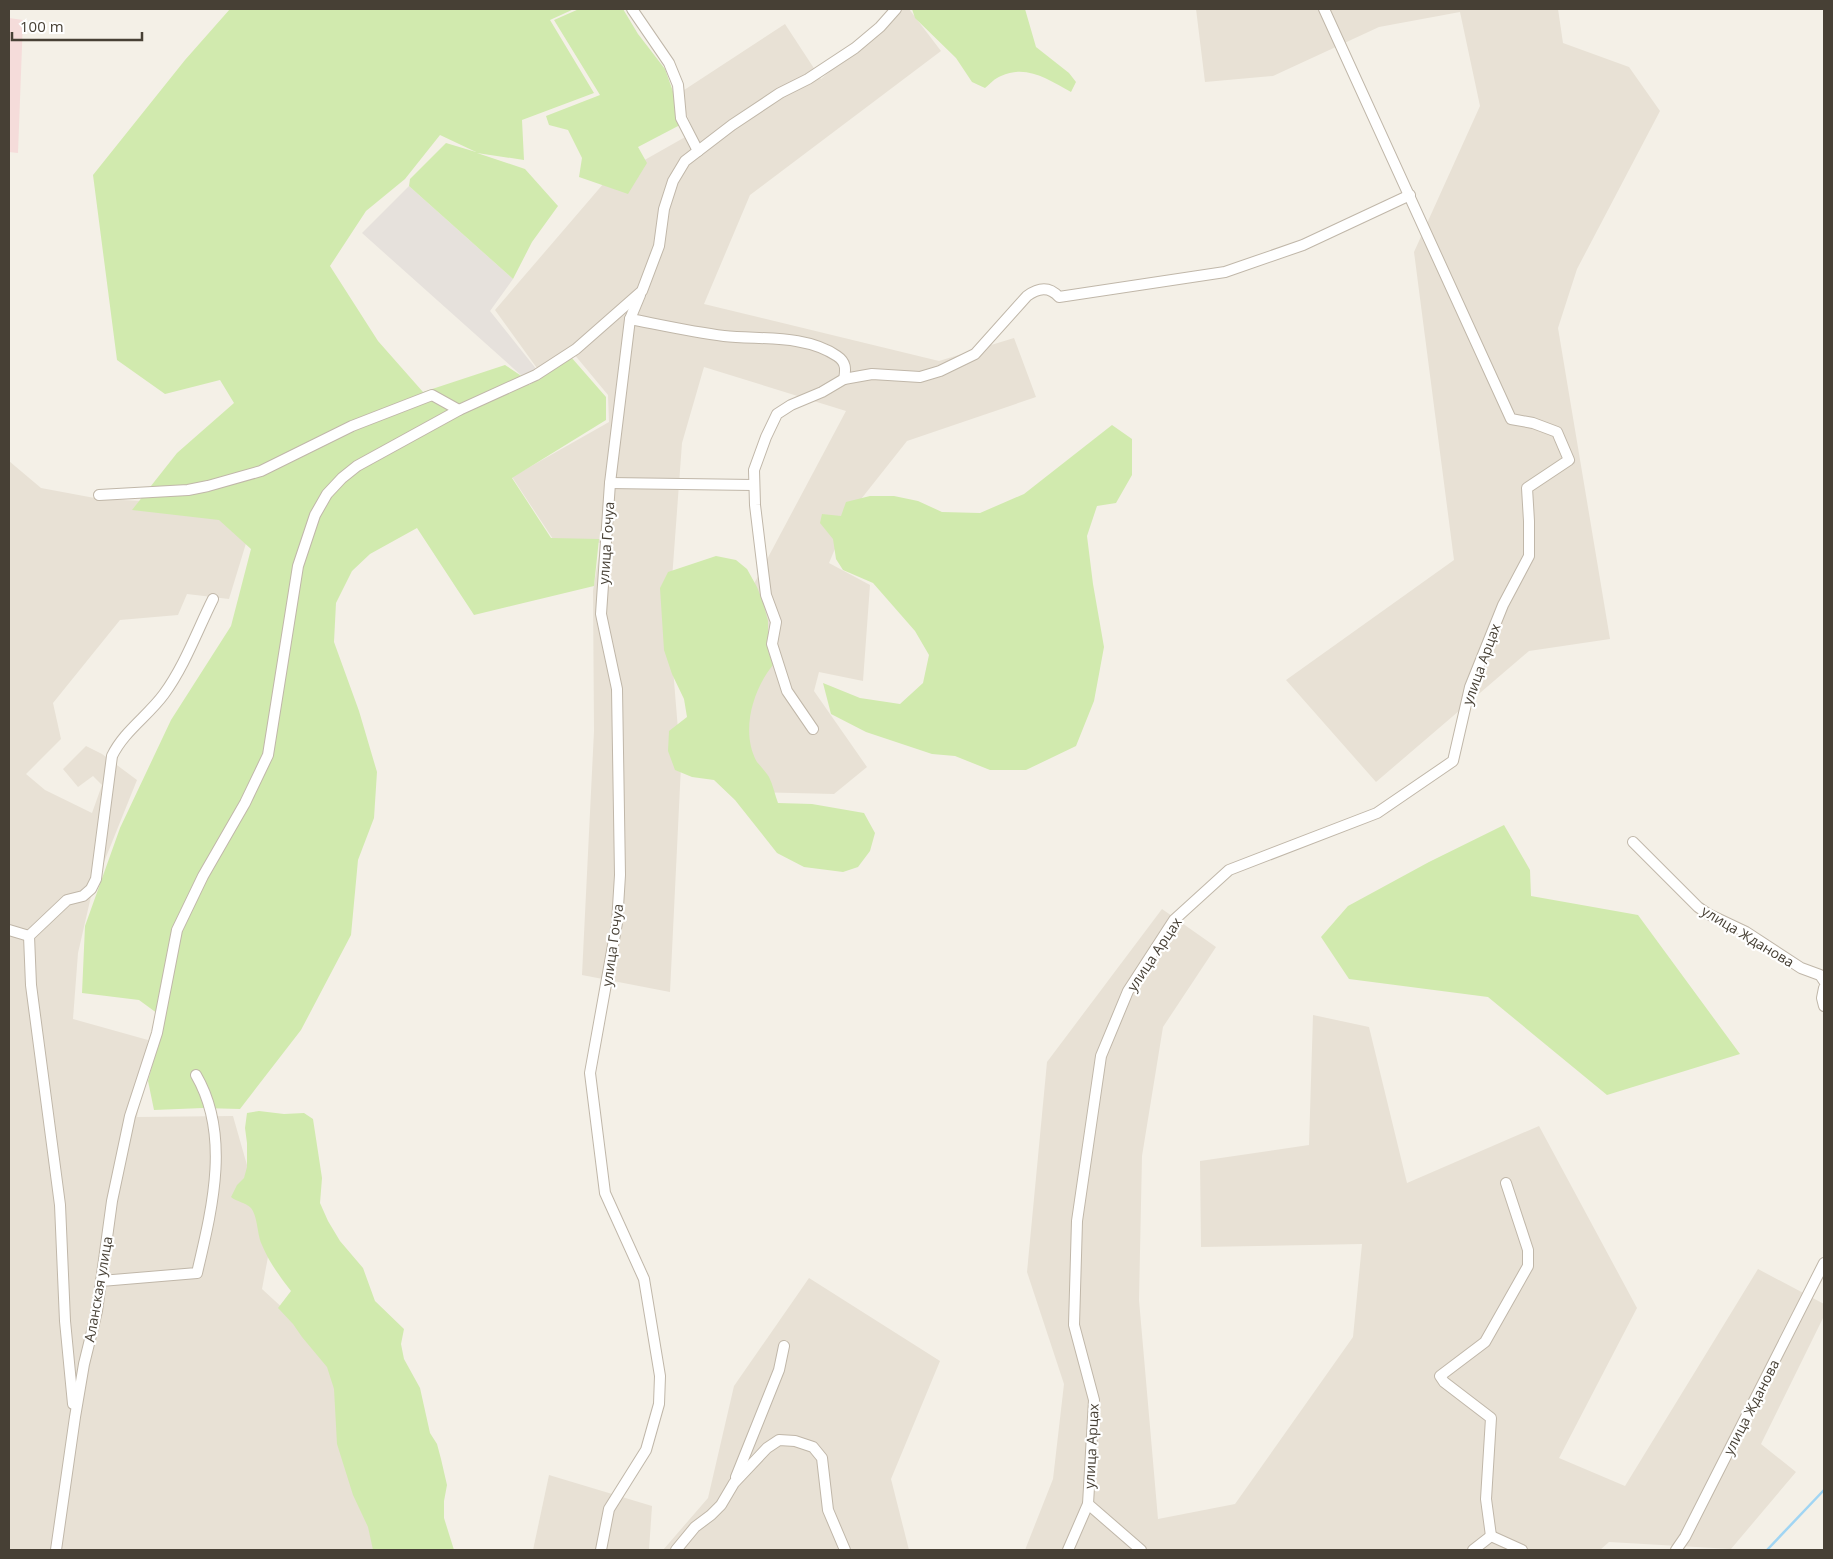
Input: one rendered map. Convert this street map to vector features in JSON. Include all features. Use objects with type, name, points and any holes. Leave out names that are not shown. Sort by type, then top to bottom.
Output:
[{"type":"street","points":[[632,9],[669,63],[678,85],[681,118],[698,151]]},
{"type":"street","name":"улица Гочуа","points":[[601,1550],[608,1509],[646,1450],[659,1404],[660,1376],[644,1279],[605,1193],[590,1073],[617,923],[620,875],[617,688],[601,614],[610,483],[630,319],[659,246],[664,209],[673,181],[685,161],[732,125],[855,48],[880,27],[896,9]]},
{"type":"street","points":[[813,729],[786,691],[772,644],[776,622],[766,595],[753,485],[757,456],[777,414],[844,379],[872,374],[920,377],[940,372],[975,354],[1026,296],[1035,290],[1046,288],[1053,291],[1059,297],[1225,272],[1303,245],[1410,195],[1324,9]]},
{"type":"street","name":"улица Арцах","points":[[1068,1550],[1088,1504],[1094,1400],[1074,1325],[1077,1221],[1102,1056],[1128,990],[1174,920],[1229,870],[1377,813],[1453,761],[1470,687],[1503,605],[1529,556],[1529,520],[1526,488],[1569,460],[1557,432],[1511,419],[1410,195]]},
{"type":"street","name":"Аланская улица","points":[[56,1550],[84,1364],[97,1311],[112,1201],[130,1116],[157,1033],[176,930],[203,876],[246,803],[268,755],[298,566],[315,515],[328,494],[342,478],[357,466],[459,410],[536,375],[576,349],[642,291]]},
{"type":"street","points":[[630,319],[715,334],[793,342],[822,348],[844,362],[846,371],[844,379]]},
{"type":"street","points":[[99,494],[188,490],[261,472],[352,426],[432,396],[459,410]]},
{"type":"street","points":[[610,483],[753,485]]},
{"type":"street","points":[[75,1417],[64,1321],[60,1205],[30,985],[29,936],[67,900],[83,896],[91,889],[96,879],[112,756],[118,744],[162,697],[171,684],[195,639],[213,599]]},
{"type":"street","name":"улица Жданова","points":[[1633,842],[1698,907],[1708,914],[1746,932],[1801,968],[1820,975],[1824,982]]},
{"type":"street","points":[[9,930],[29,936]]},
{"type":"street","points":[[1824,988],[1822,998],[1824,1006]]},
{"type":"street","points":[[101,1281],[196,1273],[209,1219],[216,1161],[214,1124],[205,1090],[196,1075]]},
{"type":"street","points":[[1491,1536],[1486,1500],[1492,1418],[1444,1382],[1440,1376],[1485,1342],[1528,1266],[1528,1250],[1506,1183]]},
{"type":"street","name":"улица Жданова","points":[[1676,1550],[1685,1538],[1824,1263]]},
{"type":"street","points":[[676,1550],[695,1527],[721,1505],[734,1483],[778,1370],[784,1346]]},
{"type":"street","points":[[734,1483],[767,1448],[779,1440],[795,1441],[813,1447],[822,1458],[828,1510],[845,1550]]},
{"type":"street","points":[[1088,1504],[1141,1550]]},
{"type":"street","points":[[1473,1550],[1491,1536]]},
{"type":"street","points":[[1491,1536],[1522,1550]]},
{"type":"shaded area","points":[[891,9],[909,9],[941,51],[750,195],[704,304],[939,361],[1014,338],[1036,397],[907,441],[850,513],[829,563],[870,585],[863,681],[819,672],[814,691],[867,767],[834,794],[749,792],[748,595],[846,411],[704,367],[682,443],[669,620],[681,766],[670,992],[582,975],[594,731],[593,591],[601,543],[553,539],[512,477],[609,422],[608,395],[569,348],[539,371],[495,310],[604,183],[694,132],[678,94],[785,24],[821,79],[894,16]]},
{"type":"shaded area","points":[[1196,9],[1558,9],[1563,43],[1629,67],[1660,111],[1577,269],[1558,328],[1610,639],[1529,651],[1376,782],[1286,680],[1454,560],[1414,252],[1480,106],[1460,12],[1379,27],[1273,76],[1205,82]]},
{"type":"shaded area","points":[[9,18],[23,20],[18,153],[9,152]]},
{"type":"shaded area","points":[[409,186],[513,279],[490,311],[537,370],[523,377],[362,233]]},
{"type":"shaded area","points":[[9,461],[41,488],[100,499],[165,502],[251,527],[229,599],[187,594],[178,615],[120,620],[53,703],[61,739],[26,774],[45,790],[92,813],[102,785],[93,776],[78,787],[63,769],[86,746],[102,754],[137,780],[92,892],[78,953],[73,1019],[148,1040],[137,1117],[233,1116],[270,1246],[262,1289],[335,1356],[379,1528],[373,1550],[9,1550]]},
{"type":"shaded area","points":[[1162,909],[1216,947],[1163,1027],[1142,1156],[1139,1300],[1158,1519],[1235,1504],[1353,1337],[1362,1244],[1201,1247],[1200,1161],[1309,1145],[1313,1015],[1369,1027],[1407,1183],[1539,1126],[1637,1308],[1559,1458],[1625,1486],[1758,1269],[1824,1304],[1824,1316],[1761,1444],[1796,1472],[1731,1549],[1609,1542],[1600,1550],[1025,1550],[1053,1479],[1064,1384],[1027,1272],[1047,1062]]},
{"type":"shaded area","points":[[809,1278],[940,1361],[891,1479],[909,1550],[663,1550],[708,1498],[734,1386]]},
{"type":"shaded area","points":[[549,1475],[652,1506],[649,1550],[533,1550]]},
{"type":"green space","points":[[230,9],[574,9],[550,20],[594,93],[522,120],[524,160],[477,153],[525,169],[558,206],[532,242],[513,279],[409,186],[410,179],[446,143],[476,152],[440,135],[405,179],[366,211],[330,266],[378,341],[423,392],[505,365],[523,377],[529,385],[571,357],[606,397],[606,420],[512,478],[551,538],[599,539],[594,586],[474,615],[417,528],[370,554],[352,571],[336,603],[334,642],[359,711],[377,772],[374,818],[358,860],[351,935],[301,1030],[240,1109],[154,1110],[148,1081],[165,1019],[139,1000],[82,993],[85,926],[120,828],[171,720],[231,626],[251,549],[219,520],[132,510],[177,453],[234,403],[220,380],[165,394],[117,360],[93,175],[185,60]]},
{"type":"green space","points":[[579,9],[623,9],[638,34],[665,69],[676,100],[680,125],[638,147],[647,163],[628,194],[579,177],[582,158],[568,130],[549,125],[546,116],[600,95],[554,20]]},
{"type":"green space","points":[[912,9],[1025,9],[1036,47],[1069,73],[1076,82],[1071,92],[1038,75],[1020,72],[999,77],[985,88],[972,82],[956,58],[915,18]]},
{"type":"green space","points":[[1112,425],[1132,439],[1132,475],[1116,503],[1097,506],[1087,536],[1104,647],[1094,701],[1076,746],[1026,770],[990,770],[955,756],[932,754],[866,732],[831,714],[823,683],[860,698],[900,704],[923,683],[929,655],[915,631],[873,583],[843,570],[836,559],[833,539],[820,523],[822,514],[841,516],[846,502],[870,496],[894,496],[918,501],[942,512],[980,513],[1024,494]]},
{"type":"green space","points":[[716,556],[736,560],[747,569],[757,587],[768,621],[768,651],[773,665],[755,698],[749,724],[752,750],[757,762],[769,777],[778,803],[812,804],[864,813],[875,833],[870,851],[858,867],[843,872],[804,867],[777,853],[735,800],[714,780],[692,777],[675,770],[668,751],[669,731],[687,717],[684,699],[672,674],[664,650],[660,588],[668,572]]},
{"type":"green space","points":[[1504,825],[1530,870],[1531,896],[1638,915],[1740,1054],[1607,1095],[1488,997],[1349,979],[1321,937],[1348,906],[1429,862]]},
{"type":"green space","points":[[259,1111],[284,1114],[304,1113],[313,1119],[322,1178],[320,1203],[340,1241],[363,1268],[375,1301],[404,1329],[401,1344],[404,1359],[420,1388],[430,1433],[437,1444],[447,1485],[444,1501],[444,1518],[454,1550],[373,1550],[368,1527],[353,1495],[337,1444],[334,1389],[327,1367],[278,1308],[291,1291],[275,1269],[260,1241],[255,1216],[251,1208],[231,1197],[237,1185],[244,1178],[247,1167],[245,1128],[247,1113]]},
{"type":"waterway","points":[[1767,1550],[1824,1490]]}]
